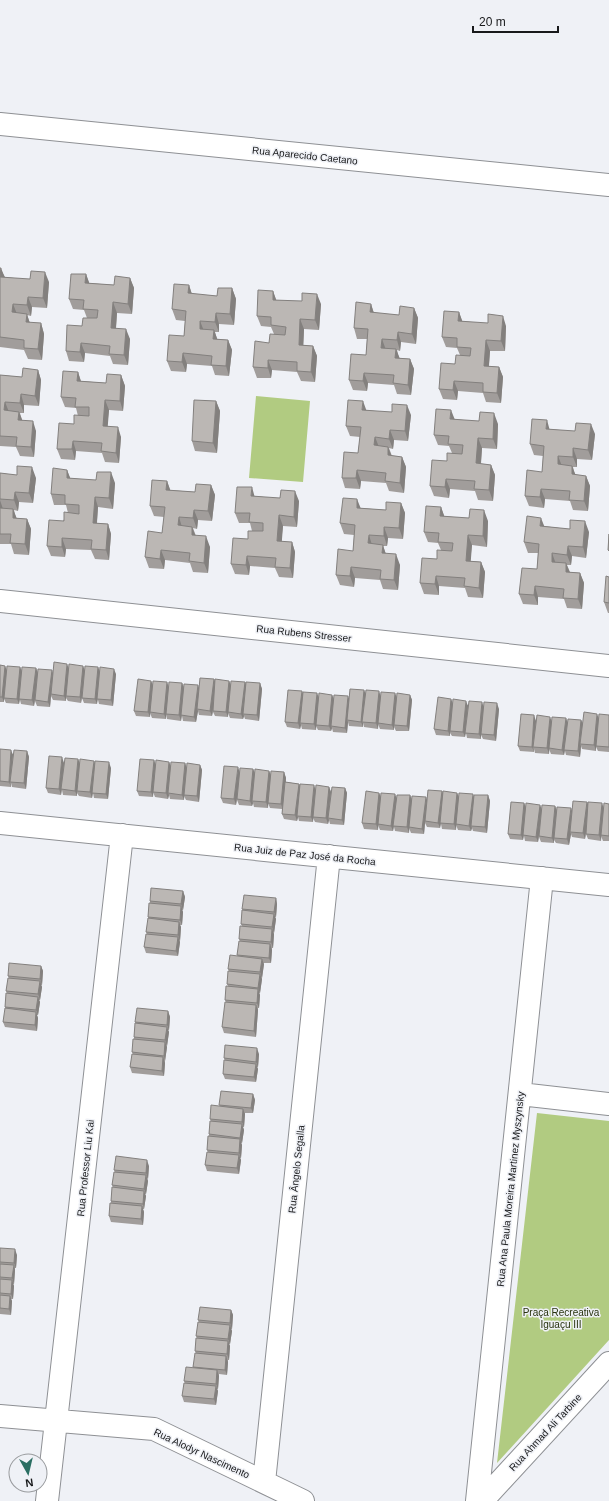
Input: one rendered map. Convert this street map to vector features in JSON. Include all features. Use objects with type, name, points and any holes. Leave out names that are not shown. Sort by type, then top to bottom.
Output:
[{"type":"street","name":"Rua Aparecido Caetano","points":[[0,124],[609,185]]},
{"type":"street","name":"Rua Rubens Stresser","points":[[0,601],[609,666]]},
{"type":"street","name":"Rua Juiz de Paz José da Rocha","points":[[0,823],[609,884]]},
{"type":"street","name":"Rua Professor Liu Kai","points":[[47,1501],[122,835]]},
{"type":"street","name":"Rua Ângelo Segalla","points":[[264,1482],[329,856]]},
{"type":"street","name":"Rua Ana Paula Moreira Martinez Myszynsky","points":[[477,1501],[542,878]]},
{"type":"street","points":[[520,1094],[609,1104]]},
{"type":"street","name":"Rua Ahmad Ali Tarbine","points":[[482,1501],[609,1363]]},
{"type":"street","name":"Rua Alodyr Nascimento","points":[[0,1416],[154,1429],[303,1501]]},
{"type":"green space","points":[[256,396],[310,401],[303,482],[249,478]]},
{"type":"green space","name":"Praça Recreativa Iguaçu III","points":[[537,1113],[609,1121],[609,1340],[497,1463]]},
{"type":"building","points":[[31,271],[45,272],[43,298],[28,297],[27,305],[13,304],[12,312],[27,314],[26,322],[41,323],[38,349],[24,348],[24,340],[0,337],[0,277],[30,279]]},
{"type":"building","points":[[71,274],[86,274],[85,283],[114,285],[115,276],[130,278],[128,304],[113,302],[111,328],[126,329],[124,355],[109,354],[110,346],[81,343],[80,352],[66,351],[67,325],[82,326],[83,318],[97,318],[98,310],[83,309],[84,300],[69,299]]},
{"type":"building","points":[[174,284],[189,285],[188,293],[217,296],[218,288],[232,288],[230,314],[216,313],[215,322],[200,321],[200,329],[214,330],[213,339],[228,340],[226,366],[211,365],[212,356],[183,353],[182,362],[167,361],[169,335],[184,336],[186,311],[172,309]]},
{"type":"building","points":[[258,290],[273,291],[273,300],[302,301],[302,293],[317,294],[315,320],[300,319],[299,345],[313,346],[311,372],[297,371],[297,362],[268,360],[268,368],[253,367],[255,341],[269,343],[270,334],[285,335],[286,327],[271,325],[271,317],[257,316]]},
{"type":"building","points":[[356,302],[371,304],[370,312],[399,315],[400,306],[414,308],[412,334],[398,332],[397,340],[382,339],[381,348],[396,349],[395,358],[410,359],[408,385],[393,383],[394,375],[364,373],[363,381],[349,380],[351,354],[366,355],[368,329],[354,328]]},
{"type":"building","points":[[444,311],[459,312],[458,321],[488,323],[488,314],[503,316],[501,341],[486,340],[484,366],[499,367],[497,393],[483,392],[483,383],[454,381],[453,390],[439,389],[441,363],[455,364],[456,355],[470,356],[471,348],[457,347],[457,338],[442,337]]},
{"type":"building","points":[[23,368],[38,370],[35,396],[21,394],[20,403],[5,402],[4,410],[19,412],[18,420],[33,421],[31,447],[16,446],[17,437],[0,436],[0,375],[22,377]]},
{"type":"building","points":[[63,371],[78,372],[77,381],[106,383],[107,374],[121,375],[120,401],[105,400],[103,426],[118,427],[116,453],[101,451],[102,443],[73,441],[72,449],[57,449],[59,423],[74,424],[74,415],[89,416],[89,407],[75,407],[76,398],[61,397]]},
{"type":"building","points":[[194,400],[216,401],[213,443],[192,441]]},
{"type":"building","points":[[348,400],[363,401],[362,410],[392,412],[392,404],[407,405],[405,431],[390,430],[389,439],[375,437],[374,445],[388,447],[388,455],[402,457],[400,483],[385,481],[386,473],[357,470],[356,478],[342,478],[344,452],[358,453],[361,427],[346,426]]},
{"type":"building","points":[[436,409],[451,410],[450,419],[479,421],[480,412],[494,413],[493,439],[478,438],[476,463],[491,465],[489,490],[474,489],[475,481],[446,479],[445,487],[430,486],[432,460],[447,461],[447,453],[462,454],[463,445],[448,444],[449,436],[434,435]]},
{"type":"building","points":[[532,419],[547,420],[546,429],[575,431],[576,423],[591,424],[588,450],[573,448],[573,457],[558,456],[558,464],[572,466],[572,474],[586,476],[584,501],[569,500],[570,491],[541,489],[540,497],[525,496],[527,470],[542,472],[544,446],[530,444]]},
{"type":"building","points":[[17,466],[32,467],[29,493],[15,492],[14,500],[0,499],[0,473],[17,475]]},
{"type":"building","points":[[53,468],[67,470],[67,478],[96,480],[97,472],[111,472],[109,498],[95,497],[93,523],[108,524],[106,550],[91,549],[92,540],[62,538],[62,547],[47,546],[49,520],[64,521],[64,512],[79,514],[79,505],[65,504],[65,495],[51,494]]},
{"type":"building","points":[[152,480],[167,481],[166,490],[195,492],[196,484],[211,485],[208,511],[194,510],[193,518],[179,517],[178,525],[192,527],[192,535],[206,536],[204,563],[189,561],[190,553],[161,550],[160,559],[145,557],[148,531],[162,533],[165,507],[150,506]]},
{"type":"building","points":[[237,487],[252,487],[251,496],[280,498],[281,490],[295,491],[294,517],[279,515],[277,541],[292,542],[290,568],[275,567],[276,558],[247,556],[246,565],[231,564],[233,538],[248,539],[248,531],[263,531],[263,523],[249,522],[250,513],[235,513]]},
{"type":"building","points":[[343,498],[357,499],[357,508],[386,510],[386,502],[401,503],[399,528],[384,527],[384,536],[369,535],[368,543],[383,545],[382,553],[396,554],[394,580],[380,579],[381,570],[351,567],[350,576],[336,575],[338,549],[353,551],[355,525],[340,523]]},
{"type":"building","points":[[426,506],[441,507],[440,516],[469,518],[470,509],[484,510],[483,536],[468,535],[466,561],[481,562],[479,588],[464,586],[465,578],[436,576],[435,584],[420,583],[422,558],[437,559],[437,550],[452,551],[453,543],[438,542],[439,533],[424,532]]},
{"type":"building","points":[[0,508],[13,509],[13,518],[27,519],[25,544],[10,543],[11,534],[0,534]]},
{"type":"building","points":[[527,516],[541,518],[540,526],[570,529],[570,520],[585,521],[583,547],[568,546],[567,555],[552,553],[552,562],[566,563],[566,572],[580,573],[578,599],[563,598],[564,589],[535,586],[534,595],[519,594],[522,568],[537,569],[539,544],[524,542]]},
{"type":"building","points":[[606,576],[609,577],[609,603],[604,602]]},
{"type":"building","points":[[54,662],[67,664],[64,696],[51,694]]},
{"type":"building","points":[[69,664],[83,666],[80,697],[66,696]]},
{"type":"building","points":[[0,665],[5,666],[2,697],[0,697]]},
{"type":"building","points":[[7,666],[20,667],[17,699],[4,698]]},
{"type":"building","points":[[85,666],[98,667],[95,699],[82,698]]},
{"type":"building","points":[[22,667],[36,668],[32,700],[19,699]]},
{"type":"building","points":[[100,667],[114,669],[111,700],[97,699]]},
{"type":"building","points":[[38,669],[52,670],[48,702],[35,700]]},
{"type":"building","points":[[200,678],[214,679],[210,711],[197,709]]},
{"type":"building","points":[[138,679],[151,681],[148,712],[134,711]]},
{"type":"building","points":[[215,679],[229,681],[226,712],[213,711]]},
{"type":"building","points":[[153,681],[167,682],[164,714],[150,712]]},
{"type":"building","points":[[231,681],[245,682],[241,714],[228,712]]},
{"type":"building","points":[[169,682],[182,683],[179,715],[166,714]]},
{"type":"building","points":[[246,682],[260,683],[257,715],[243,714]]},
{"type":"building","points":[[184,684],[198,685],[194,717],[181,715]]},
{"type":"building","points":[[350,689],[364,690],[361,722],[347,720]]},
{"type":"building","points":[[288,690],[302,691],[298,723],[285,722]]},
{"type":"building","points":[[366,690],[379,691],[376,723],[362,722]]},
{"type":"building","points":[[303,692],[317,693],[314,724],[300,723]]},
{"type":"building","points":[[381,692],[395,693],[392,725],[378,723]]},
{"type":"building","points":[[319,693],[332,695],[329,726],[316,725]]},
{"type":"building","points":[[397,693],[410,695],[407,726],[394,725]]},
{"type":"building","points":[[334,695],[348,696],[345,728],[331,726]]},
{"type":"building","points":[[438,697],[451,699],[448,731],[434,729]]},
{"type":"building","points":[[453,699],[466,701],[463,732],[450,731]]},
{"type":"building","points":[[469,701],[482,702],[479,734],[465,733]]},
{"type":"building","points":[[484,702],[497,703],[494,735],[481,734]]},
{"type":"building","points":[[584,712],[597,714],[594,745],[580,744]]},
{"type":"building","points":[[521,714],[534,715],[532,747],[518,746]]},
{"type":"building","points":[[599,714],[609,715],[609,747],[596,746]]},
{"type":"building","points":[[537,715],[550,717],[547,748],[533,747]]},
{"type":"building","points":[[552,717],[566,718],[562,750],[549,748]]},
{"type":"building","points":[[568,719],[581,720],[578,751],[564,750]]},
{"type":"building","points":[[0,749],[11,750],[9,782],[0,781]]},
{"type":"building","points":[[14,750],[27,751],[24,783],[10,782]]},
{"type":"building","points":[[49,756],[62,757],[59,789],[46,788]]},
{"type":"building","points":[[65,758],[78,759],[75,791],[61,789]]},
{"type":"building","points":[[80,759],[94,761],[90,792],[77,791]]},
{"type":"building","points":[[140,759],[154,760],[151,792],[137,791]]},
{"type":"building","points":[[156,760],[169,762],[166,793],[153,792]]},
{"type":"building","points":[[95,761],[109,762],[106,794],[92,793]]},
{"type":"building","points":[[171,762],[185,763],[182,795],[168,793]]},
{"type":"building","points":[[187,763],[200,765],[197,796],[184,795]]},
{"type":"building","points":[[224,766],[238,767],[234,799],[221,798]]},
{"type":"building","points":[[240,768],[253,769],[250,801],[237,799]]},
{"type":"building","points":[[255,769],[269,771],[266,802],[252,801]]},
{"type":"building","points":[[271,771],[284,772],[281,804],[268,803]]},
{"type":"building","points":[[285,782],[299,784],[295,815],[282,814]]},
{"type":"building","points":[[300,784],[314,785],[311,817],[297,816]]},
{"type":"building","points":[[316,785],[329,787],[326,818],[313,817]]},
{"type":"building","points":[[332,787],[345,788],[342,820],[328,818]]},
{"type":"building","points":[[428,790],[442,791],[438,823],[425,821]]},
{"type":"building","points":[[366,791],[379,793],[376,824],[362,823]]},
{"type":"building","points":[[443,791],[457,793],[454,824],[440,823]]},
{"type":"building","points":[[381,793],[395,794],[391,826],[378,824]]},
{"type":"building","points":[[459,793],[473,794],[469,826],[456,824]]},
{"type":"building","points":[[397,795],[410,795],[407,827],[393,826]]},
{"type":"building","points":[[474,795],[488,795],[485,827],[471,826]]},
{"type":"building","points":[[412,796],[426,797],[422,829],[409,827]]},
{"type":"building","points":[[573,801],[587,802],[583,833],[570,832]]},
{"type":"building","points":[[511,802],[524,803],[521,835],[508,834]]},
{"type":"building","points":[[588,802],[602,803],[599,835],[586,834]]},
{"type":"building","points":[[526,803],[540,805],[536,837],[523,835]]},
{"type":"building","points":[[604,803],[609,804],[609,836],[601,835]]},
{"type":"building","points":[[542,805],[555,806],[552,838],[539,836]]},
{"type":"building","points":[[557,807],[571,808],[567,839],[554,838]]},
{"type":"building","points":[[151,888],[183,891],[181,904],[150,901]]},
{"type":"building","points":[[244,895],[276,898],[274,912],[242,909]]},
{"type":"building","points":[[149,903],[181,906],[180,920],[148,917]]},
{"type":"building","points":[[242,910],[274,914],[272,927],[241,924]]},
{"type":"building","points":[[148,918],[179,922],[178,935],[146,932]]},
{"type":"building","points":[[240,926],[272,929],[271,942],[239,939]]},
{"type":"building","points":[[146,934],[178,937],[176,951],[144,947]]},
{"type":"building","points":[[239,941],[270,944],[269,958],[237,955]]},
{"type":"building","points":[[230,955],[262,959],[260,972],[228,969]]},
{"type":"building","points":[[9,963],[41,966],[40,979],[8,976]]},
{"type":"building","points":[[228,971],[260,974],[258,988],[227,984]]},
{"type":"building","points":[[8,978],[40,981],[38,994],[6,991]]},
{"type":"building","points":[[226,986],[258,989],[257,1003],[225,1000]]},
{"type":"building","points":[[6,993],[38,997],[36,1010],[5,1007]]},
{"type":"building","points":[[225,1002],[256,1005],[254,1031],[222,1027]]},
{"type":"building","points":[[5,1008],[36,1012],[35,1025],[3,1022]]},
{"type":"building","points":[[137,1008],[168,1011],[167,1025],[135,1022]]},
{"type":"building","points":[[135,1023],[167,1027],[165,1040],[134,1037]]},
{"type":"building","points":[[133,1039],[165,1042],[164,1056],[132,1052]]},
{"type":"building","points":[[225,1045],[257,1048],[256,1062],[224,1058]]},
{"type":"building","points":[[132,1054],[163,1057],[162,1071],[130,1067]]},
{"type":"building","points":[[224,1060],[256,1064],[254,1077],[223,1074]]},
{"type":"building","points":[[221,1091],[253,1094],[251,1108],[219,1105]]},
{"type":"building","points":[[211,1105],[243,1109],[242,1122],[210,1119]]},
{"type":"building","points":[[210,1121],[242,1124],[240,1138],[209,1134]]},
{"type":"building","points":[[208,1136],[240,1139],[239,1153],[207,1150]]},
{"type":"building","points":[[207,1152],[239,1155],[237,1168],[205,1165]]},
{"type":"building","points":[[116,1156],[147,1160],[146,1173],[114,1170]]},
{"type":"building","points":[[114,1172],[146,1175],[144,1189],[112,1185]]},
{"type":"building","points":[[112,1187],[144,1191],[143,1204],[111,1201]]},
{"type":"building","points":[[110,1203],[142,1206],[141,1219],[109,1216]]},
{"type":"building","points":[[0,1248],[15,1249],[14,1263],[0,1262]]},
{"type":"building","points":[[0,1264],[14,1265],[12,1278],[0,1277]]},
{"type":"building","points":[[0,1279],[12,1280],[11,1294],[0,1293]]},
{"type":"building","points":[[0,1295],[10,1296],[9,1309],[0,1308]]},
{"type":"building","points":[[200,1307],[231,1310],[230,1323],[198,1320]]},
{"type":"building","points":[[198,1322],[230,1325],[228,1339],[196,1336]]},
{"type":"building","points":[[196,1338],[228,1341],[227,1354],[195,1351]]},
{"type":"building","points":[[195,1353],[226,1356],[225,1370],[193,1367]]},
{"type":"building","points":[[186,1367],[217,1370],[216,1384],[184,1381]]},
{"type":"building","points":[[184,1383],[216,1386],[214,1399],[182,1396]]}]
